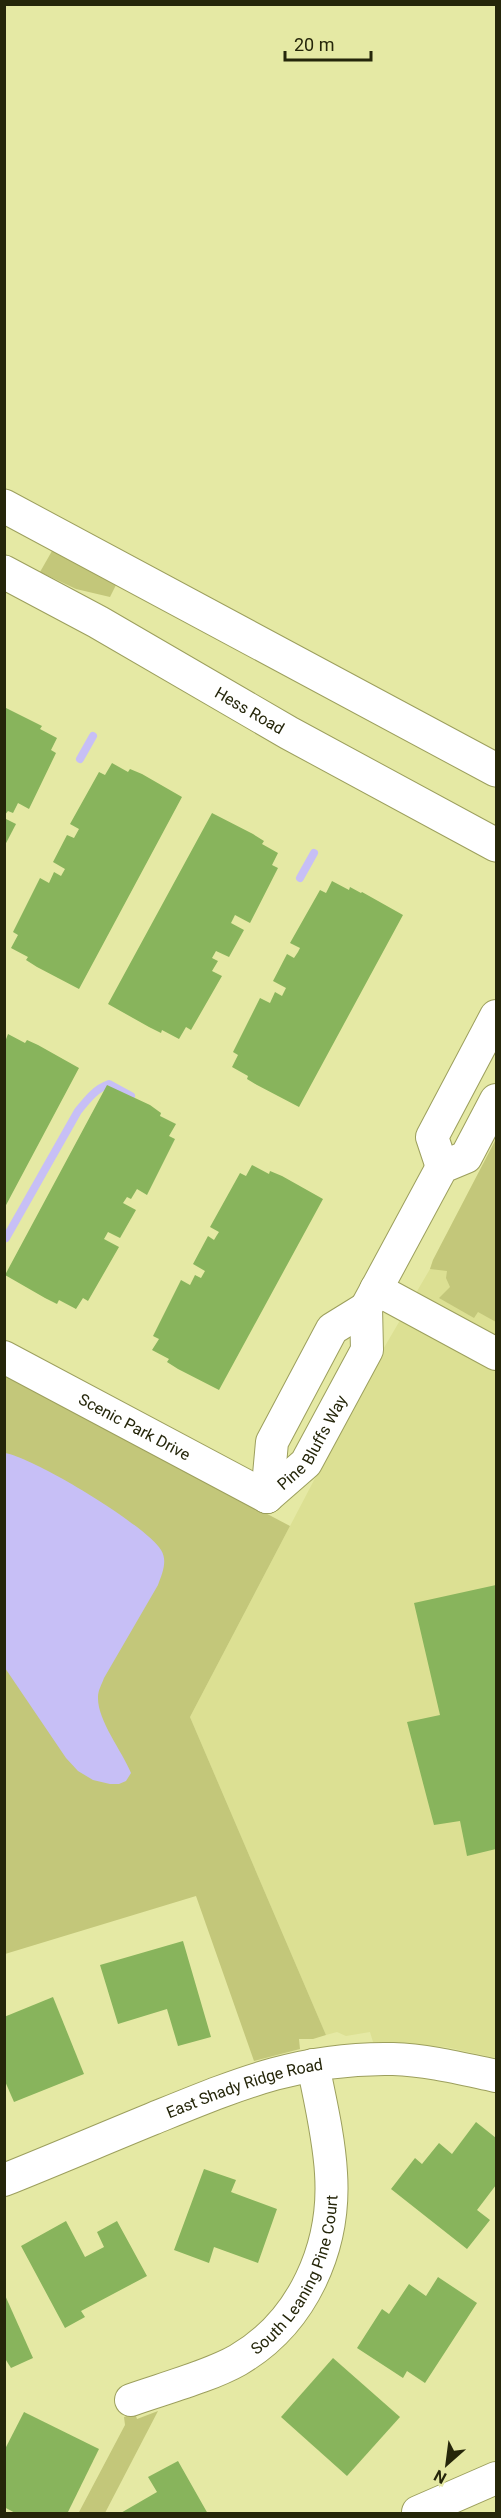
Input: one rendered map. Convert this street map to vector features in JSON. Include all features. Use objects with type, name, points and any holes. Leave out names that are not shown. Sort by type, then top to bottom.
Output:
[{"type":"main road","points":[[4,506],[496,770]]},
{"type":"main road","name":"Hess Road","points":[[4,572],[98,622],[289,733],[496,845]]},
{"type":"street","points":[[496,1016],[432,1137],[442,1167],[466,1157],[496,1100]]},
{"type":"street","name":"Pine Bluffs Way","points":[[267,1497],[272,1442],[332,1329],[371,1299],[442,1167]]},
{"type":"street","points":[[371,1299],[496,1354]]},
{"type":"street","name":"Scenic Park Drive","points":[[4,1357],[267,1497]]},
{"type":"street","name":"East Shady Ridge Road","points":[[4,2180],[235,2086],[284,2070],[313,2065],[395,2059],[443,2065],[496,2076]]},
{"type":"street","name":"South Leaning Pine Court","points":[[130,2400],[228,2365],[251,2352],[283,2324],[309,2285],[327,2236],[332,2193],[330,2159],[313,2065]]},
{"type":"street","points":[[418,2512],[496,2478]]},
{"type":"shaded area","points":[[52,551],[116,585],[110,597],[76,589],[40,572]]},
{"type":"shaded area","points":[[496,1139],[496,2058],[445,2047],[373,2042],[370,2032],[346,2036],[337,2032],[326,2035],[190,1717],[378,1358],[430,1269]]},
{"type":"shaded area","points":[[496,1139],[496,1322],[478,1312],[474,1318],[439,1298],[450,1287],[446,1278],[447,1271],[430,1269]]},
{"type":"shaded area","points":[[4,1375],[290,1526],[190,1717],[326,2035],[313,2039],[299,2039],[300,2049],[254,2061],[196,1896],[5,1954]]},
{"type":"shaded area","points":[[4,1453],[38,1466],[88,1494],[134,1525],[151,1539],[163,1554],[164,1568],[158,1585],[104,1678],[98,1694],[101,1715],[131,1773],[126,1781],[119,1784],[93,1780],[78,1771],[66,1758],[5,1668]]},
{"type":"shaded area","points":[[158,2411],[105,2513],[78,2514],[125,2425],[124,2417],[135,2413],[137,2419]]},
{"type":"building","points":[[4,707],[42,726],[40,729],[57,738],[51,750],[56,753],[29,809],[18,803],[13,813],[8,811],[4,816]]},
{"type":"building","points":[[112,763],[128,772],[130,769],[142,774],[182,797],[79,989],[37,967],[26,960],[28,957],[11,948],[18,935],[13,932],[40,878],[49,883],[54,872],[61,876],[65,869],[53,862],[67,835],[74,838],[79,829],[70,824],[99,772],[105,775]]},
{"type":"building","points":[[212,813],[264,841],[262,844],[278,853],[272,865],[278,868],[250,923],[235,915],[231,923],[244,930],[229,957],[216,951],[212,958],[218,961],[212,971],[222,976],[191,1030],[186,1027],[179,1039],[162,1030],[161,1033],[108,1004]]},
{"type":"building","points":[[4,818],[16,824],[4,847]]},
{"type":"building","points":[[332,881],[349,890],[350,887],[362,892],[403,915],[299,1107],[257,1085],[247,1079],[248,1076],[232,1067],[238,1055],[233,1052],[260,998],[270,1003],[275,992],[282,996],[286,988],[273,981],[287,954],[294,958],[298,952],[300,948],[290,943],[320,890],[326,893]]},
{"type":"building","points":[[8,1034],[25,1043],[27,1040],[38,1045],[79,1068],[5,1207],[5,1042]]},
{"type":"building","points":[[107,1085],[150,1105],[161,1113],[160,1116],[176,1124],[169,1136],[175,1139],[147,1195],[137,1189],[131,1199],[127,1197],[123,1203],[136,1210],[120,1238],[108,1232],[104,1239],[119,1247],[88,1301],[83,1298],[76,1309],[59,1300],[57,1304],[5,1275]]},
{"type":"building","points":[[252,1165],[269,1174],[270,1171],[282,1176],[323,1199],[219,1390],[178,1369],[167,1362],[169,1359],[152,1350],[159,1339],[153,1336],[181,1280],[190,1285],[195,1275],[201,1278],[205,1271],[193,1264],[208,1236],[214,1240],[219,1232],[210,1227],[240,1173],[246,1176]]},
{"type":"building","points":[[496,1585],[496,1849],[467,1856],[460,1821],[434,1825],[407,1722],[440,1715],[414,1603]]},
{"type":"building","points":[[183,1941],[211,2037],[178,2046],[167,2009],[118,2024],[100,1965]]},
{"type":"building","points":[[53,1997],[84,2074],[14,2102],[4,2079],[4,2017]]},
{"type":"building","points":[[476,2122],[496,2138],[496,2185],[477,2210],[490,2220],[467,2249],[391,2189],[415,2158],[422,2164],[439,2143],[452,2154]]},
{"type":"building","points":[[204,2169],[236,2180],[231,2192],[277,2209],[258,2263],[214,2247],[209,2263],[174,2250]]},
{"type":"building","points":[[66,2221],[85,2257],[104,2247],[97,2232],[117,2221],[147,2276],[81,2311],[85,2317],[65,2328],[21,2246]]},
{"type":"building","points":[[438,2277],[477,2303],[425,2383],[407,2371],[403,2378],[357,2348],[382,2309],[389,2314],[409,2284],[426,2296]]},
{"type":"building","points":[[4,2293],[33,2358],[11,2368],[4,2357]]},
{"type":"building","points":[[333,2358],[400,2417],[347,2476],[281,2417]]},
{"type":"building","points":[[24,2412],[99,2449],[67,2514],[17,2514],[4,2507],[4,2451]]},
{"type":"building","points":[[178,2461],[208,2514],[119,2514],[157,2492],[148,2477]]},
{"type":"waterway","points":[[80,759],[93,736]]},
{"type":"waterway","points":[[300,878],[314,853]]},
{"type":"waterway","points":[[6,1238],[78,1111],[88,1099],[109,1084],[131,1096]]}]
